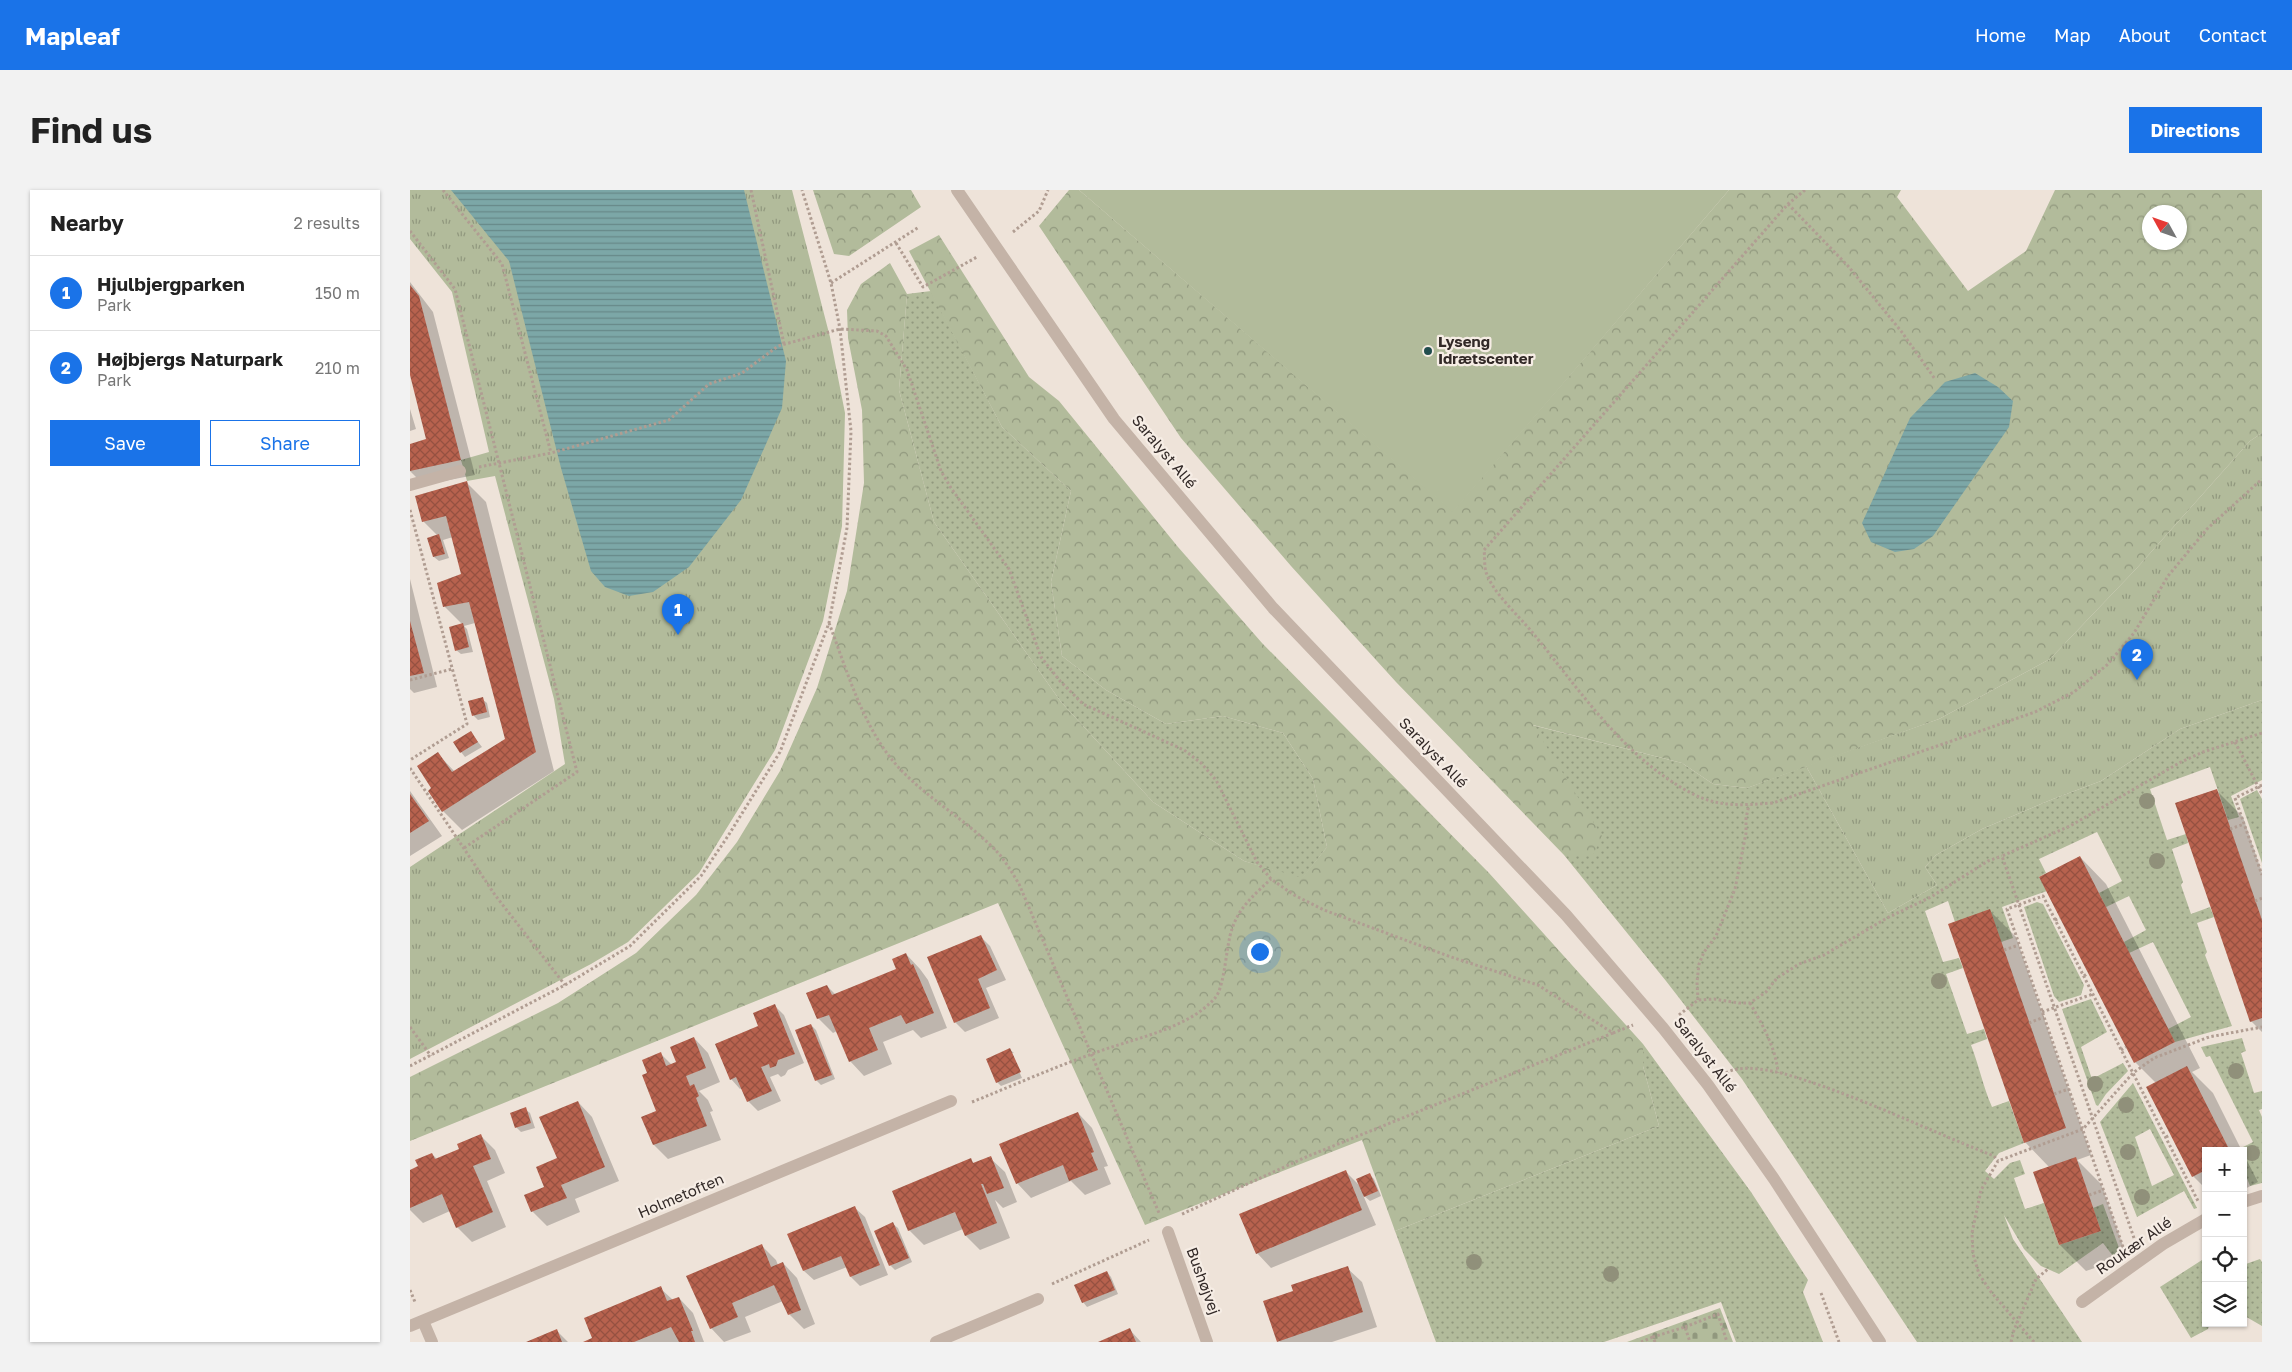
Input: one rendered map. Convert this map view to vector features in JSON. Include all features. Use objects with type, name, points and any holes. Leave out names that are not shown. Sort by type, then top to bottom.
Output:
[{"type":"street","name":"Saralyst Allé","points":[[957,190],[1114,419],[1273,608],[1566,915],[1663,1028],[1708,1084],[1779,1186],[1880,1342]]},
{"type":"street","points":[[410,485],[460,471]]},
{"type":"street","name":"Holmetoften","points":[[410,1326],[951,1101]]},
{"type":"street","points":[[2247,1201],[2262,1196]]},
{"type":"street","name":"Roukær Allé","points":[[2082,1302],[2202,1214]]},
{"type":"street","name":"Bushøjvej","points":[[1168,1232],[1207,1342]]},
{"type":"street","points":[[936,1342],[1038,1299]]},
{"type":"street","points":[[423,1321],[432,1342]]},
{"type":"path","points":[[443,190],[502,264],[551,453]]},
{"type":"path","points":[[751,190],[784,344]]},
{"type":"path","points":[[410,1066],[565,986],[630,946],[701,876],[780,752],[829,623],[847,528],[851,431],[840,329],[830,283],[802,190]]},
{"type":"path","points":[[896,243],[923,287],[995,246],[1039,211],[1048,190]]},
{"type":"path","points":[[1805,190],[1788,204],[1484,550],[1486,572],[1496,589],[1593,710],[1640,757],[1692,793],[1713,802],[1736,806],[1772,803],[2035,712],[2074,692],[2107,665],[2134,633],[2168,576],[2207,528],[2262,479]]},
{"type":"path","points":[[1788,204],[1848,266],[1901,331],[1935,379]]},
{"type":"path","points":[[830,283],[919,227]]},
{"type":"path","points":[[410,232],[455,289],[540,632],[560,698],[577,772],[464,848]]},
{"type":"path","points":[[460,471],[551,453],[669,420],[709,384],[742,373],[778,346],[840,329],[877,331],[886,336],[907,370],[941,471],[1009,569],[1041,657],[1060,681],[1083,704],[1184,750],[1202,763],[1216,780],[1257,862],[1271,879],[1294,895],[1324,910],[1451,957],[1538,985],[1613,1033],[1306,1157],[1179,1216],[1168,1232],[1049,1286],[1038,1299]]},
{"type":"path","points":[[410,510],[467,724],[410,760]]},
{"type":"path","points":[[829,623],[858,700],[877,739],[902,771],[958,816],[1000,856],[1019,884],[1168,1232]]},
{"type":"path","points":[[410,680],[452,669]]},
{"type":"path","points":[[1663,1028],[1698,1000],[1714,998],[1739,1003],[1750,1003],[1766,992],[1777,978],[1799,964],[1824,955],[1887,918],[1931,897],[1988,861],[2070,826],[2181,762],[2262,733]]},
{"type":"path","points":[[2236,742],[2260,786],[2262,794]]},
{"type":"path","points":[[410,768],[496,895],[565,986]]},
{"type":"path","points":[[2260,786],[2235,798],[2262,875]]},
{"type":"path","points":[[1698,1000],[1699,964],[1704,952],[1716,936],[1735,889],[1746,834],[1746,818],[1749,805]]},
{"type":"path","points":[[2230,829],[2244,824]]},
{"type":"path","points":[[2002,856],[2136,1245],[2144,1257]]},
{"type":"path","points":[[951,1101],[972,1103],[1091,1054],[1179,1024],[1217,997],[1232,928],[1243,906],[1271,879]]},
{"type":"path","points":[[2133,1265],[2124,1253],[2007,909],[2043,896],[2202,1209]]},
{"type":"path","points":[[2255,901],[2262,898]]},
{"type":"path","points":[[2055,920],[2060,918]]},
{"type":"path","points":[[2004,950],[2019,945]]},
{"type":"path","points":[[2084,976],[2088,973]]},
{"type":"path","points":[[2042,1012],[2093,994]]},
{"type":"path","points":[[1750,1003],[1764,1029],[1777,1064],[1778,1073]]},
{"type":"path","points":[[2029,1022],[2044,1017]]},
{"type":"path","points":[[410,1027],[432,1056]]},
{"type":"path","points":[[2034,1342],[1991,1292],[1979,1274],[1973,1254],[1972,1233],[1982,1190],[1998,1161],[2083,1129],[2133,1073],[2154,1058],[2209,1038],[2262,1027]]},
{"type":"path","points":[[2121,1050],[2126,1047]]},
{"type":"path","points":[[1708,1084],[1730,1070],[1745,1068],[1778,1073],[1842,1094],[1994,1156],[1998,1161]]},
{"type":"path","points":[[2054,1094],[2069,1089]]},
{"type":"path","points":[[2166,1137],[2170,1135]]},
{"type":"path","points":[[2089,1195],[2104,1190]]},
{"type":"path","points":[[2011,1342],[2014,1330],[2019,1323],[2036,1279],[2048,1269]]},
{"type":"path","points":[[1641,1342],[1718,1314],[1727,1342]]},
{"type":"path","points":[[1685,1327],[1690,1342]]},
{"type":"path","points":[[1653,1338],[1655,1342]]},
{"type":"green space","points":[[410,190],[792,190],[830,337],[845,413],[842,526],[823,621],[775,750],[699,873],[628,942],[591,964],[410,1059],[410,867],[565,764],[554,699],[495,476],[467,481],[461,460],[489,452],[452,292],[410,239]]},
{"type":"green space","points":[[813,190],[911,190],[921,207],[849,256],[834,254]]},
{"type":"green space","points":[[1069,190],[1079,190],[1453,511],[1729,190],[1901,190],[1897,197],[1968,291],[2026,251],[2055,190],[2262,190],[2262,433],[2250,441],[2136,569],[2050,659],[1939,719],[1747,788],[1713,784],[1682,763],[1533,725],[1602,836],[1593,855],[1564,855],[1396,682],[1291,566],[1181,438],[1039,226]]},
{"type":"green space","name":"Lyseng Idrætscenter","points":[[1079,190],[1729,190],[1453,512]]},
{"type":"green space","points":[[939,235],[1029,377],[1059,401],[1178,547],[1262,643],[1489,873],[1643,1044],[1643,1066],[1659,1126],[1395,1231],[1362,1140],[1145,1225],[998,903],[410,1141],[410,1077],[558,1003],[636,953],[696,895],[737,842],[780,771],[817,688],[847,591],[864,483],[862,410],[848,338],[847,310],[861,284],[890,263],[907,294],[899,390],[934,522],[1061,702],[1153,802],[1244,861],[1302,878],[1327,847],[1313,779],[1283,733],[1223,716],[1166,724],[1106,690],[1062,656],[1051,582],[1071,491],[1002,427],[909,251]]},
{"type":"green space","points":[[931,291],[1002,427],[1071,491],[1051,582],[1062,656],[1106,690],[1166,724],[1223,716],[1283,733],[1313,779],[1327,847],[1302,879],[1244,861],[1153,802],[1061,702],[934,522],[899,390],[907,294]]},
{"type":"green space","points":[[2262,433],[2262,700],[2180,729],[2101,781],[1982,829],[1936,855],[1925,867],[1937,885],[1888,913],[1806,766],[1939,719],[2050,659],[2136,569],[2250,441]]},
{"type":"green space","points":[[2262,700],[2262,780],[2231,796],[2239,817],[2228,820],[2210,767],[2150,789],[2167,840],[2186,834],[2188,843],[2172,849],[2191,914],[2210,907],[2214,917],[2197,923],[2207,952],[2205,955],[2232,1026],[2175,1042],[2168,1029],[2191,1017],[2153,942],[2129,953],[2124,942],[2146,930],[2129,896],[2106,907],[2099,893],[2122,881],[2097,832],[2039,859],[2046,873],[2039,877],[2047,891],[2002,907],[2013,938],[2001,942],[1955,922],[1948,901],[1925,911],[1943,962],[1959,958],[1963,968],[1946,974],[1967,1034],[1984,1029],[1987,1039],[1971,1045],[1992,1107],[2009,1101],[2024,1143],[1999,1153],[1985,1171],[1994,1179],[2010,1163],[2020,1160],[2025,1174],[2014,1178],[2025,1209],[2044,1203],[2059,1245],[2101,1231],[2093,1208],[2103,1204],[2122,1256],[2116,1260],[2103,1243],[2059,1274],[2041,1266],[2024,1249],[2004,1215],[2013,1239],[2082,1342],[1917,1342],[1742,1079],[1564,855],[1593,855],[1532,725],[1682,763],[1713,784],[1747,788],[1806,766],[1888,913],[1937,885],[1925,867],[1936,855],[1982,829],[2101,781],[2180,729]]},
{"type":"green space","points":[[2257,790],[2262,799],[2262,863],[2240,799]]},
{"type":"green space","points":[[2037,902],[2043,904],[2084,985],[2081,995],[2059,1002],[2054,996],[2024,907]]},
{"type":"green space","points":[[2091,999],[2107,1032],[2081,1047],[2092,1079],[2123,1063],[2128,1071],[2106,1094],[2098,1106],[2096,1105],[2062,1009]]},
{"type":"green space","points":[[2242,1038],[2246,1051],[2241,1053],[2254,1093],[2262,1091],[2262,1109],[2259,1110],[2262,1117],[2262,1183],[2250,1186],[2247,1178],[2247,1147],[2243,1147],[2253,1142],[2210,1056],[2206,1057],[2201,1047]]},
{"type":"green space","points":[[1643,1044],[1751,1192],[1808,1280],[1803,1292],[1823,1342],[1736,1342],[1721,1302],[1604,1342],[1436,1342],[1395,1231],[1659,1126],[1643,1066]]},
{"type":"green space","points":[[2133,1083],[2197,1208],[2194,1209],[2184,1191],[2137,1217],[2100,1122]],"holes":[[[2150,1129],[2174,1175],[2152,1186],[2135,1137]]]},
{"type":"green space","points":[[2260,1259],[2262,1262],[2262,1326],[2247,1317],[2247,1264]]},
{"type":"green space","points":[[2202,1260],[2202,1327],[2209,1327],[2208,1329],[2191,1338],[2160,1287]]},
{"type":"green space","points":[[1720,1308],[1733,1342],[1627,1342]]},
{"type":"water","points":[[451,190],[744,190],[786,361],[782,408],[741,500],[689,567],[653,592],[629,596],[605,587],[591,571],[561,468],[509,261]]},
{"type":"water","points":[[1975,373],[1998,387],[2013,401],[2009,427],[1933,536],[1914,549],[1895,552],[1871,542],[1862,523],[1910,418],[1945,382]]},
{"type":"building","points":[[410,285],[419,296],[461,460],[410,471],[410,444],[426,439],[410,375]]},
{"type":"building","points":[[467,481],[536,752],[442,812],[428,791],[431,788],[417,766],[438,752],[452,772],[505,739],[469,602],[443,607],[437,583],[461,574],[446,516],[422,522],[415,496]]},
{"type":"building","points":[[439,534],[445,554],[433,557],[427,538]]},
{"type":"building","points":[[410,621],[424,673],[410,676]]},
{"type":"building","points":[[463,623],[469,647],[455,651],[449,627]]},
{"type":"building","points":[[483,697],[487,712],[472,716],[468,701]]},
{"type":"building","points":[[471,731],[478,742],[460,753],[453,742]]},
{"type":"building","points":[[2217,789],[2262,920],[2262,1018],[2250,1022],[2175,803]]},
{"type":"building","points":[[410,794],[429,821],[410,833]]},
{"type":"building","points":[[2080,856],[2175,1042],[2134,1063],[2039,877]]},
{"type":"building","points":[[1990,909],[2066,1128],[2024,1143],[1948,924]]},
{"type":"building","points":[[981,935],[997,970],[978,979],[990,1008],[954,1023],[927,957]]},
{"type":"building","points":[[906,953],[911,965],[913,964],[934,1013],[906,1024],[901,1015],[869,1028],[878,1050],[849,1062],[829,1015],[817,1019],[806,993],[827,985],[832,995],[896,969],[892,959]]},
{"type":"building","points":[[775,1004],[795,1054],[778,1060],[776,1066],[770,1068],[769,1064],[761,1067],[772,1091],[747,1102],[736,1077],[730,1080],[715,1044],[758,1026],[753,1013]]},
{"type":"building","points":[[811,1024],[832,1075],[815,1081],[795,1030]]},
{"type":"building","points":[[694,1037],[706,1068],[686,1076],[690,1086],[694,1084],[699,1096],[696,1098],[707,1126],[653,1145],[641,1117],[656,1111],[642,1075],[647,1073],[642,1060],[661,1052],[666,1066],[676,1062],[670,1047]]},
{"type":"building","points":[[1010,1048],[1021,1072],[996,1083],[986,1059]]},
{"type":"building","points":[[2187,1066],[2228,1147],[2202,1147],[2202,1172],[2192,1177],[2146,1087]]},
{"type":"building","points":[[578,1101],[605,1167],[561,1185],[567,1198],[531,1212],[524,1195],[544,1187],[536,1167],[557,1158],[539,1117]]},
{"type":"building","points":[[526,1107],[531,1123],[515,1128],[510,1113]]},
{"type":"building","points":[[1078,1112],[1094,1152],[1091,1153],[1098,1170],[1069,1181],[1063,1165],[1016,1184],[999,1144]]},
{"type":"building","points":[[481,1134],[491,1159],[473,1166],[493,1212],[456,1228],[442,1194],[410,1208],[410,1170],[418,1166],[415,1160],[432,1153],[435,1159],[459,1149],[457,1144]]},
{"type":"building","points":[[991,1156],[1004,1188],[987,1194],[983,1184],[981,1184],[997,1223],[965,1236],[955,1212],[908,1231],[892,1191],[971,1158],[973,1163]]},
{"type":"building","points":[[2076,1157],[2101,1231],[2059,1245],[2033,1172]]},
{"type":"building","points":[[1346,1170],[1362,1210],[1256,1254],[1239,1214]]},
{"type":"building","points":[[1370,1173],[1378,1191],[1364,1197],[1356,1179]]},
{"type":"building","points":[[855,1206],[880,1265],[850,1277],[841,1256],[803,1271],[787,1234]]},
{"type":"building","points":[[893,1222],[909,1258],[889,1266],[874,1231]]},
{"type":"building","points":[[762,1244],[771,1267],[783,1262],[801,1310],[788,1315],[774,1285],[732,1303],[738,1317],[710,1329],[686,1276]]},
{"type":"building","points":[[1348,1266],[1363,1312],[1277,1342],[1263,1301],[1293,1291],[1291,1285]]},
{"type":"building","points":[[1107,1271],[1115,1290],[1082,1303],[1074,1285]]},
{"type":"building","points":[[661,1286],[667,1301],[679,1297],[693,1331],[691,1331],[695,1342],[679,1342],[671,1327],[634,1342],[583,1342],[592,1338],[584,1318]]},
{"type":"building","points":[[1130,1328],[1136,1342],[1098,1342]]},
{"type":"building","points":[[557,1329],[562,1342],[526,1342]]},
{"type":"place","name":"Lyseng Idrætscenter","points":[[1428,351]]},
{"type":"place","name":"Hjulbjergparken","points":[[678,635]]},
{"type":"place","name":"Højbjergs Naturpark","points":[[2137,680]]}]
